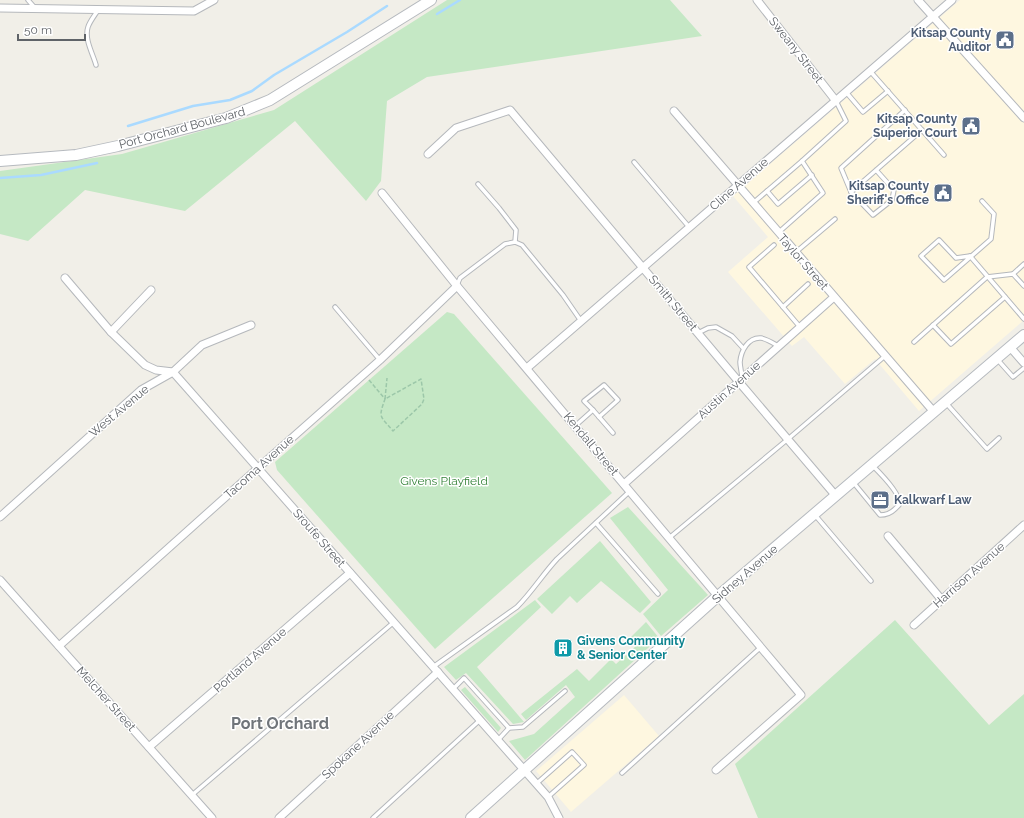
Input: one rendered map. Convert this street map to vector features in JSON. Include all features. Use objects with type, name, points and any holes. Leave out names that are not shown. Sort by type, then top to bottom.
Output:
[{"type":"main road","name":"Port Orchard Boulevard","points":[[0,161],[61,156],[104,149],[241,113],[270,100],[431,0]]},
{"type":"main road","name":"Sidney Avenue","points":[[471,818],[718,596],[1024,335]]},
{"type":"street","points":[[0,8],[194,10],[214,0]]},
{"type":"street","name":"Sweany Street","points":[[757,0],[836,101]]},
{"type":"street","points":[[918,0],[1024,118]]},
{"type":"street","name":"Cline Avenue","points":[[526,368],[952,0]]},
{"type":"street","name":"Smith Street","points":[[428,154],[456,128],[510,110],[698,333],[740,380],[836,496]]},
{"type":"street","name":"Taylor Street","points":[[674,110],[934,412]]},
{"type":"street","name":"Kendall Street","points":[[382,193],[457,286],[801,695],[716,770]]},
{"type":"street","points":[[65,278],[111,332],[145,364],[156,370],[173,372]]},
{"type":"street","name":"Tacoma Avenue","points":[[59,646],[380,360],[457,286]]},
{"type":"street","points":[[111,332],[151,290]]},
{"type":"street","name":"Austin Avenue","points":[[624,484],[834,296]]},
{"type":"street","name":"West Avenue","points":[[0,517],[141,390],[173,372],[202,345],[251,325]]},
{"type":"street","points":[[1010,347],[1024,363]]},
{"type":"street","name":"Sroufe Street","points":[[173,372],[548,797],[559,818]]},
{"type":"street","name":"Harrison Avenue","points":[[914,625],[1023,529]]},
{"type":"street","points":[[888,536],[941,600]]},
{"type":"street","name":"Portland Avenue","points":[[149,747],[350,572]]},
{"type":"street","name":"Melcher Street","points":[[0,580],[212,818]]},
{"type":"street","name":"Spokane Avenue","points":[[279,818],[436,669]]},
{"type":"lane","points":[[28,0],[36,8]]},
{"type":"lane","points":[[96,65],[87,33],[88,27],[99,9]]},
{"type":"lane","points":[[870,71],[944,155]]},
{"type":"lane","points":[[846,92],[863,112],[888,91]]},
{"type":"lane","points":[[753,203],[846,121],[836,101]]},
{"type":"lane","points":[[876,170],[894,190],[892,200],[872,215],[851,192],[842,168],[905,110]]},
{"type":"lane","points":[[851,192],[922,130]]},
{"type":"lane","points":[[778,232],[823,193],[802,161]]},
{"type":"lane","points":[[634,162],[689,227]]},
{"type":"lane","points":[[767,191],[778,204],[812,175]]},
{"type":"lane","points":[[478,184],[516,230],[515,242]]},
{"type":"lane","points":[[970,256],[956,258],[939,240],[921,256],[944,280],[991,239],[994,214],[982,201]]},
{"type":"lane","points":[[796,253],[835,219]]},
{"type":"lane","points":[[457,286],[460,278],[477,265],[505,244],[515,242],[522,245],[563,295],[581,321]]},
{"type":"lane","points":[[774,245],[748,268],[800,327]]},
{"type":"lane","points":[[970,256],[1024,319]]},
{"type":"lane","points":[[914,342],[988,277],[1013,274],[1024,264]]},
{"type":"lane","points":[[1013,274],[1024,286]]},
{"type":"lane","points":[[783,307],[808,284]]},
{"type":"lane","points":[[933,325],[950,344],[1005,298]]},
{"type":"lane","points":[[335,308],[380,360]]},
{"type":"lane","points":[[698,333],[708,328],[716,327],[732,336],[744,348]]},
{"type":"lane","points":[[740,380],[740,361],[744,348],[750,341],[762,338],[779,346]]},
{"type":"lane","points":[[670,538],[885,356]]},
{"type":"lane","points":[[997,358],[1013,377],[1024,368]]},
{"type":"lane","points":[[599,417],[618,400],[604,385],[584,401],[613,433]]},
{"type":"lane","points":[[945,402],[987,448],[1000,438]]},
{"type":"lane","points":[[575,426],[593,410]]},
{"type":"lane","points":[[853,481],[880,515],[887,515],[892,512],[899,505],[900,501],[897,494],[872,465]]},
{"type":"lane","points":[[436,669],[526,599],[547,569],[630,492]]},
{"type":"lane","points":[[815,514],[871,581]]},
{"type":"lane","points":[[596,523],[658,594]]},
{"type":"lane","points":[[192,795],[394,622]]},
{"type":"lane","points":[[622,773],[761,647]]},
{"type":"lane","points":[[452,689],[464,678],[510,728]]},
{"type":"lane","points":[[498,740],[510,728],[523,727],[565,690]]},
{"type":"lane","points":[[373,818],[480,720]]},
{"type":"lane","points":[[536,784],[572,752],[584,765],[548,797]]},
{"type":"path","points":[[364,374],[385,399]]},
{"type":"path","points":[[385,399],[421,379],[424,399],[422,404],[393,431],[380,415],[385,399],[388,378]]},
{"type":"shaded area","points":[[960,0],[1024,0],[1024,320],[919,411],[875,359],[845,384],[804,337],[792,346],[728,272],[768,237],[733,196]]},
{"type":"shaded area","points":[[624,695],[659,736],[571,812],[536,771]]},
{"type":"green space","points":[[447,0],[670,0],[702,36],[427,77],[387,101],[381,181],[366,201],[295,121],[185,211],[85,190],[28,241],[0,234],[0,171],[122,154],[274,110]]},
{"type":"green space","name":"Givens Playfield","points":[[447,312],[454,314],[612,493],[435,649],[277,470],[275,462]]},
{"type":"green space","points":[[628,507],[708,595],[661,636],[643,614],[668,590],[610,518]]},
{"type":"green space","points":[[600,541],[651,602],[640,613],[601,581],[577,603],[570,596],[552,614],[537,599]]},
{"type":"green space","points":[[535,600],[541,607],[477,667],[524,722],[513,724],[466,673],[456,680],[444,667]]},
{"type":"green space","points":[[895,620],[989,725],[1024,694],[1024,818],[758,818],[735,764]]},
{"type":"green space","points":[[646,622],[659,638],[525,760],[509,741],[534,734],[575,697],[566,685],[526,720],[521,714],[577,669],[589,681],[611,659],[616,664],[636,646],[630,638]]},
{"type":"green space","points":[[465,687],[501,728],[498,732],[461,690]]},
{"type":"waterway","points":[[437,14],[460,0]]},
{"type":"waterway","points":[[128,126],[193,106],[230,100],[252,91],[274,75],[347,32],[387,6]]},
{"type":"waterway","points":[[0,178],[41,175],[97,163]]},
{"type":"place","name":"Kitsap County Auditor","points":[[1005,40]]},
{"type":"place","name":"Kitsap County Superior Court","points":[[971,126]]},
{"type":"place","name":"Kitsap County Sheriff's Office","points":[[943,193]]},
{"type":"place","name":"Kalkwarf Law","points":[[880,500]]},
{"type":"place","name":"Givens Community & Senior Center","points":[[563,648]]},
{"type":"district","name":"Port Orchard","points":[[280,723]]}]
